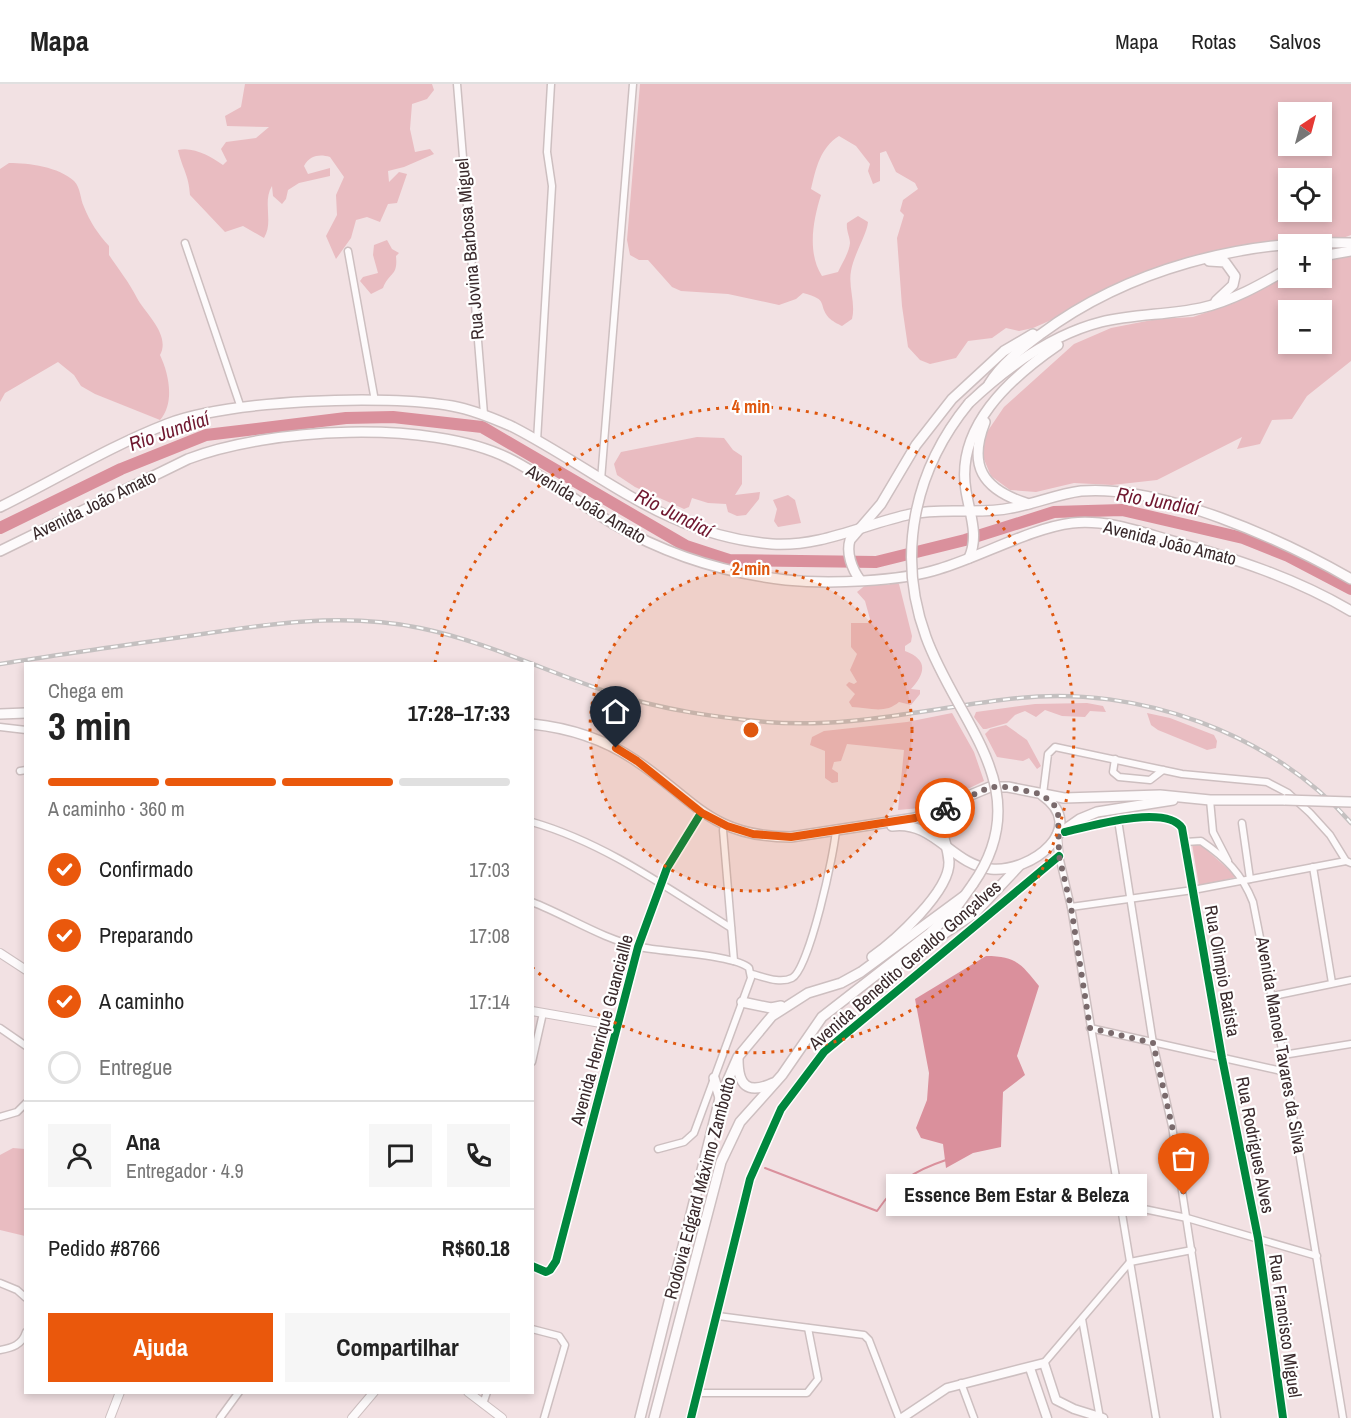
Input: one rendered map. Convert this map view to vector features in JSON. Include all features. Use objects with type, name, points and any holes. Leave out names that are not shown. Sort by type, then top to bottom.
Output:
[{"type":"main road","name":"Rodovia Edgard Máximo Zambotto","points":[[989,384],[1008,360],[1056,322],[1100,298],[1193,262],[1269,246],[1306,242],[1351,243]]},
{"type":"main road","points":[[1332,254],[1351,251]]},
{"type":"main road","points":[[1193,262],[1225,262],[1233,270],[1233,285],[1212,305]]},
{"type":"main road","name":"Rodovia Edgard Máximo Zambotto","points":[[654,1418],[726,1147],[740,1122],[778,1080],[822,1017],[948,918],[982,871],[994,842],[998,796],[985,750],[926,638],[917,609],[911,548],[917,502],[928,469],[942,440],[969,403],[989,384],[1033,352],[1051,342],[1100,322],[1212,305],[1239,296],[1278,275]]},
{"type":"main road","points":[[969,558],[975,543],[963,472],[965,452],[973,432],[1013,380],[1058,345],[1098,325],[1120,318]]},
{"type":"main road","points":[[860,580],[852,568],[848,546],[859,529],[881,504],[916,445],[952,399],[1004,351],[1056,322]]},
{"type":"main road","name":"Avenida João Amato","points":[[0,507],[170,423],[206,413],[241,408],[337,402],[451,406],[484,414],[537,441],[601,480],[681,524],[735,540],[776,544],[821,542],[914,513],[971,514],[1011,508],[1083,491],[1120,492],[1172,503],[1253,532],[1323,563],[1351,579]]},
{"type":"main road","points":[[991,408],[979,438],[976,454],[982,475],[995,489],[1026,503]]},
{"type":"main road","name":"Avenida João Amato","points":[[0,551],[188,459],[216,448],[257,440],[348,433],[414,436],[456,441],[506,457],[616,525],[661,548],[721,570],[807,581],[860,580],[935,571],[1072,523],[1108,525],[1248,562],[1311,588],[1351,611]]},
{"type":"main road","points":[[0,708],[24,707]]},
{"type":"main road","points":[[0,714],[24,713]]},
{"type":"main road","points":[[534,726],[600,745],[634,765],[723,830],[771,841],[806,841],[915,818],[990,787],[1008,787],[1064,798],[1160,795],[1210,800],[1351,802]]},
{"type":"main road","points":[[1041,794],[1052,802],[1058,811],[1061,833]]},
{"type":"main road","points":[[865,984],[923,950],[975,913],[1019,866],[1047,851],[1061,833],[1080,819],[1097,812],[1181,798]]},
{"type":"main road","points":[[819,989],[882,950],[940,889],[948,874],[946,848],[941,827],[951,805]]},
{"type":"main road","points":[[700,814],[727,826],[774,837],[836,833]]},
{"type":"main road","points":[[865,827],[897,825],[917,828],[932,834],[946,848],[973,864],[992,869],[1019,866]]},
{"type":"main road","name":"Rodovia Edgard Máximo Zambotto","points":[[640,1418],[720,1098],[738,1057],[755,1034],[789,1004],[819,989],[841,983],[861,972],[964,896]]},
{"type":"main road","points":[[742,1002],[771,1008],[789,1004]]},
{"type":"main road","points":[[738,1057],[740,1080],[746,1086],[763,1088],[778,1080]]},
{"type":"main road","points":[[714,1078],[720,1098]]},
{"type":"main road","points":[[900,1418],[947,1388],[1044,1363],[1054,1397],[1061,1404],[1101,1418]]},
{"type":"main road","points":[[1030,1368],[1046,1414],[1074,1409]]},
{"type":"street","name":"Rua Jovina Barbosa Miguel","points":[[457,84],[484,414]]},
{"type":"street","points":[[537,441],[552,186],[547,152],[551,84]]},
{"type":"street","points":[[601,480],[633,84]]},
{"type":"street","points":[[185,243],[241,408]]},
{"type":"street","points":[[348,251],[375,402]]},
{"type":"street","points":[[0,728],[24,730]]},
{"type":"street","points":[[1041,794],[1048,754],[1052,748],[1163,770],[1251,779],[1279,787],[1310,813],[1330,835],[1348,862],[1193,890],[1071,907]]},
{"type":"street","points":[[1115,759],[1113,774],[1119,777],[1150,780],[1157,777],[1163,770]]},
{"type":"street","points":[[1210,800],[1213,832],[1232,866]]},
{"type":"street","name":"Avenida Henrique Guanciallle","points":[[534,1267],[546,1272],[556,1261],[638,947],[660,883],[700,814]]},
{"type":"street","points":[[1118,820],[1153,1043],[1172,1126],[1217,1418]]},
{"type":"street","points":[[1156,1418],[1071,907],[1059,856],[1061,833],[1118,820],[1173,820],[1182,828],[1185,842]]},
{"type":"street","points":[[534,823],[562,831],[594,846],[660,883],[731,928]]},
{"type":"street","points":[[1242,823],[1247,880]]},
{"type":"street","points":[[723,830],[734,961]]},
{"type":"street","points":[[534,903],[607,936],[638,947],[734,961],[745,965],[752,974],[779,981],[795,977],[800,971],[814,931],[836,833]]},
{"type":"street","name":"Avenida Manoel Tavares da Silva","points":[[1185,842],[1201,841],[1247,880],[1260,928],[1273,996],[1343,1418]]},
{"type":"street","name":"Rua Olimpio Batista","points":[[1185,842],[1222,1058]]},
{"type":"street","name":"Avenida Benedito Geraldo Gonçalves","points":[[691,1418],[750,1179],[781,1109],[824,1052],[1059,856]]},
{"type":"street","points":[[1313,867],[1332,983]]},
{"type":"street","points":[[0,953],[24,969]]},
{"type":"street","points":[[658,1149],[690,1138],[752,974]]},
{"type":"street","points":[[1273,996],[1351,980]]},
{"type":"street","points":[[534,1011],[618,1026]]},
{"type":"street","points":[[534,1053],[543,1013]]},
{"type":"street","points":[[0,1028],[24,1045]]},
{"type":"street","points":[[1090,1028],[1286,1072]]},
{"type":"street","points":[[1283,1055],[1351,1044]]},
{"type":"street","name":"Rua Rodrigues Alves","points":[[1222,1058],[1258,1238]]},
{"type":"street","points":[[0,1117],[17,1112],[24,1105]]},
{"type":"street","points":[[1120,1204],[1187,1218],[1317,1256]]},
{"type":"street","name":"Rua Francisco Miguel","points":[[1258,1238],[1283,1418]]},
{"type":"street","points":[[1044,1363],[1130,1262],[1192,1250]]},
{"type":"street","points":[[0,1283],[17,1290],[24,1296]]},
{"type":"street","points":[[718,1316],[857,1333],[869,1340],[900,1418]]},
{"type":"street","points":[[1082,1318],[1101,1418]]},
{"type":"street","points":[[699,1393],[807,1393],[818,1379],[808,1328]]},
{"type":"street","points":[[534,1330],[559,1336],[565,1345],[544,1418]]},
{"type":"street","points":[[0,1350],[12,1348],[24,1335]]},
{"type":"street","points":[[961,1383],[974,1418]]},
{"type":"street","points":[[110,1418],[119,1394]]},
{"type":"street","points":[[220,1418],[238,1394]]},
{"type":"street","points":[[352,1418],[372,1394]]},
{"type":"street","points":[[470,1394],[502,1418]]},
{"type":"street","points":[[483,1404],[486,1394]]},
{"type":"shaded area","points":[[245,84],[432,84],[434,90],[427,99],[412,104],[410,129],[415,152],[430,149],[434,154],[388,171],[389,182],[399,172],[407,174],[397,203],[388,204],[380,222],[367,217],[356,220],[351,238],[336,259],[326,236],[337,215],[336,195],[344,177],[330,157],[326,156],[312,158],[304,166],[308,174],[330,168],[330,176],[299,183],[288,190],[282,204],[273,196],[272,186],[268,199],[267,232],[264,238],[243,226],[225,232],[190,195],[178,150],[196,151],[223,165],[227,161],[221,149],[226,142],[256,138],[269,127],[227,126],[225,116],[241,107]]},
{"type":"shaded area","points":[[640,84],[1351,84],[1351,235],[1332,239],[1332,234],[1278,234],[1278,243],[1255,244],[1195,257],[1033,328],[1019,331],[1006,328],[992,338],[968,341],[956,358],[930,364],[920,360],[908,347],[902,306],[897,238],[904,215],[900,211],[903,200],[918,189],[915,183],[896,172],[886,151],[880,153],[880,181],[873,184],[868,171],[870,164],[856,146],[839,136],[827,146],[823,153],[811,189],[821,195],[814,226],[813,247],[817,267],[822,276],[838,272],[845,258],[850,243],[847,223],[858,216],[868,222],[851,271],[852,319],[842,326],[829,318],[820,300],[803,293],[796,299],[779,305],[728,294],[681,291],[672,287],[648,260],[639,260],[630,255],[627,240]]},
{"type":"shaded area","points":[[9,163],[52,169],[68,176],[76,184],[89,218],[109,246],[109,255],[160,332],[162,347],[160,355],[168,379],[169,397],[165,413],[160,420],[95,394],[81,386],[74,375],[58,362],[5,393],[0,402],[0,169]]},
{"type":"shaded area","points":[[387,240],[392,249],[399,253],[396,256],[395,271],[383,288],[371,294],[360,281],[363,277],[378,273],[373,255],[374,245]]},
{"type":"shaded area","points":[[1351,254],[1351,361],[1307,396],[1292,419],[1272,420],[1260,444],[1237,449],[1242,437],[1157,480],[1112,485],[1074,483],[1036,492],[1010,490],[991,476],[983,457],[985,435],[1004,407],[1074,344],[1111,328],[1157,319],[1193,317],[1237,302],[1278,280],[1278,288],[1332,288],[1332,259]]},
{"type":"shaded area","points":[[697,437],[724,438],[733,450],[742,456],[742,484],[735,495],[760,492],[759,499],[746,515],[737,516],[728,512],[726,504],[708,503],[692,498],[689,507],[684,509],[635,487],[617,475],[614,464],[621,452]]},
{"type":"shaded area","points":[[788,495],[795,500],[801,523],[778,527],[774,521],[777,509],[773,500]]},
{"type":"shaded area","points":[[892,582],[899,584],[912,636],[911,642],[905,646],[905,651],[921,663],[922,673],[911,689],[920,690],[920,694],[911,705],[899,702],[882,709],[852,707],[849,702],[855,694],[846,685],[849,682],[854,684],[857,682],[850,670],[857,654],[851,647],[851,623],[868,623],[870,619],[865,601],[857,592],[867,584],[889,585]]},
{"type":"shaded area","points":[[1087,703],[1103,706],[1106,712],[1090,711],[1085,717],[1062,716],[1045,710],[1036,717],[1025,711],[1015,715],[1007,723],[986,729],[983,729],[974,717],[976,712],[1035,704]]},
{"type":"shaded area","points":[[952,713],[974,752],[984,781],[931,807],[898,810],[904,750],[847,744],[841,761],[834,762],[832,769],[838,773],[838,782],[832,783],[825,778],[825,751],[810,745],[812,737],[824,731],[907,722]]},
{"type":"shaded area","points":[[1147,713],[1170,718],[1214,735],[1217,741],[1216,748],[1207,750],[1158,730],[1151,725]]},
{"type":"shaded area","points":[[1006,725],[1027,740],[1041,766],[1037,769],[1029,758],[1023,761],[997,757],[985,734],[990,729]]},
{"type":"shaded area","points":[[1192,844],[1200,844],[1237,877],[1199,886]]},
{"type":"shaded area","points":[[986,956],[996,956],[1017,963],[1039,986],[1017,1056],[1025,1075],[1003,1092],[1001,1147],[973,1153],[946,1168],[943,1144],[921,1138],[916,1128],[927,1100],[929,1073],[915,999]]},
{"type":"shaded area","points":[[13,1148],[24,1149],[24,1236],[0,1230],[0,1155]]},
{"type":"waterway","name":"Rio Jundiaí","points":[[0,528],[121,469],[206,435],[346,418],[393,417],[482,427],[686,546],[729,560],[876,562],[965,540],[1054,512],[1122,510],[1243,538],[1288,556],[1351,589]]},
{"type":"waterway","points":[[765,1168],[877,1211],[892,1192],[915,1173],[946,1160]]},
{"type":"railway","points":[[0,664],[276,624],[333,620],[391,623],[420,628],[470,641],[528,662]]},
{"type":"railway","points":[[534,664],[633,700],[689,712],[766,722],[861,720],[1019,698],[1064,696],[1109,699],[1155,708],[1200,722],[1243,740],[1283,764],[1319,791],[1351,823]]},
{"type":"cycle path","points":[[534,1267],[546,1272],[556,1261],[638,947],[667,868],[701,813]]},
{"type":"cycle path","points":[[1065,832],[1145,817],[1173,821],[1182,828],[1222,1058],[1258,1238],[1283,1418]]},
{"type":"cycle path","points":[[691,1418],[750,1179],[781,1109],[824,1052],[1059,856]]},
{"type":"way so far","points":[[945,808],[990,787],[1008,787],[1040,794],[1052,802],[1058,811],[1059,856],[1071,907],[1090,1028],[1153,1043],[1172,1126],[1184,1195]]},
{"type":"place","name":"Essence Bem Estar & Beleza","points":[[1184,1195]]},
{"type":"route","points":[[616,748],[637,761],[702,813],[727,826],[753,834],[791,837],[915,818],[945,808]]}]
